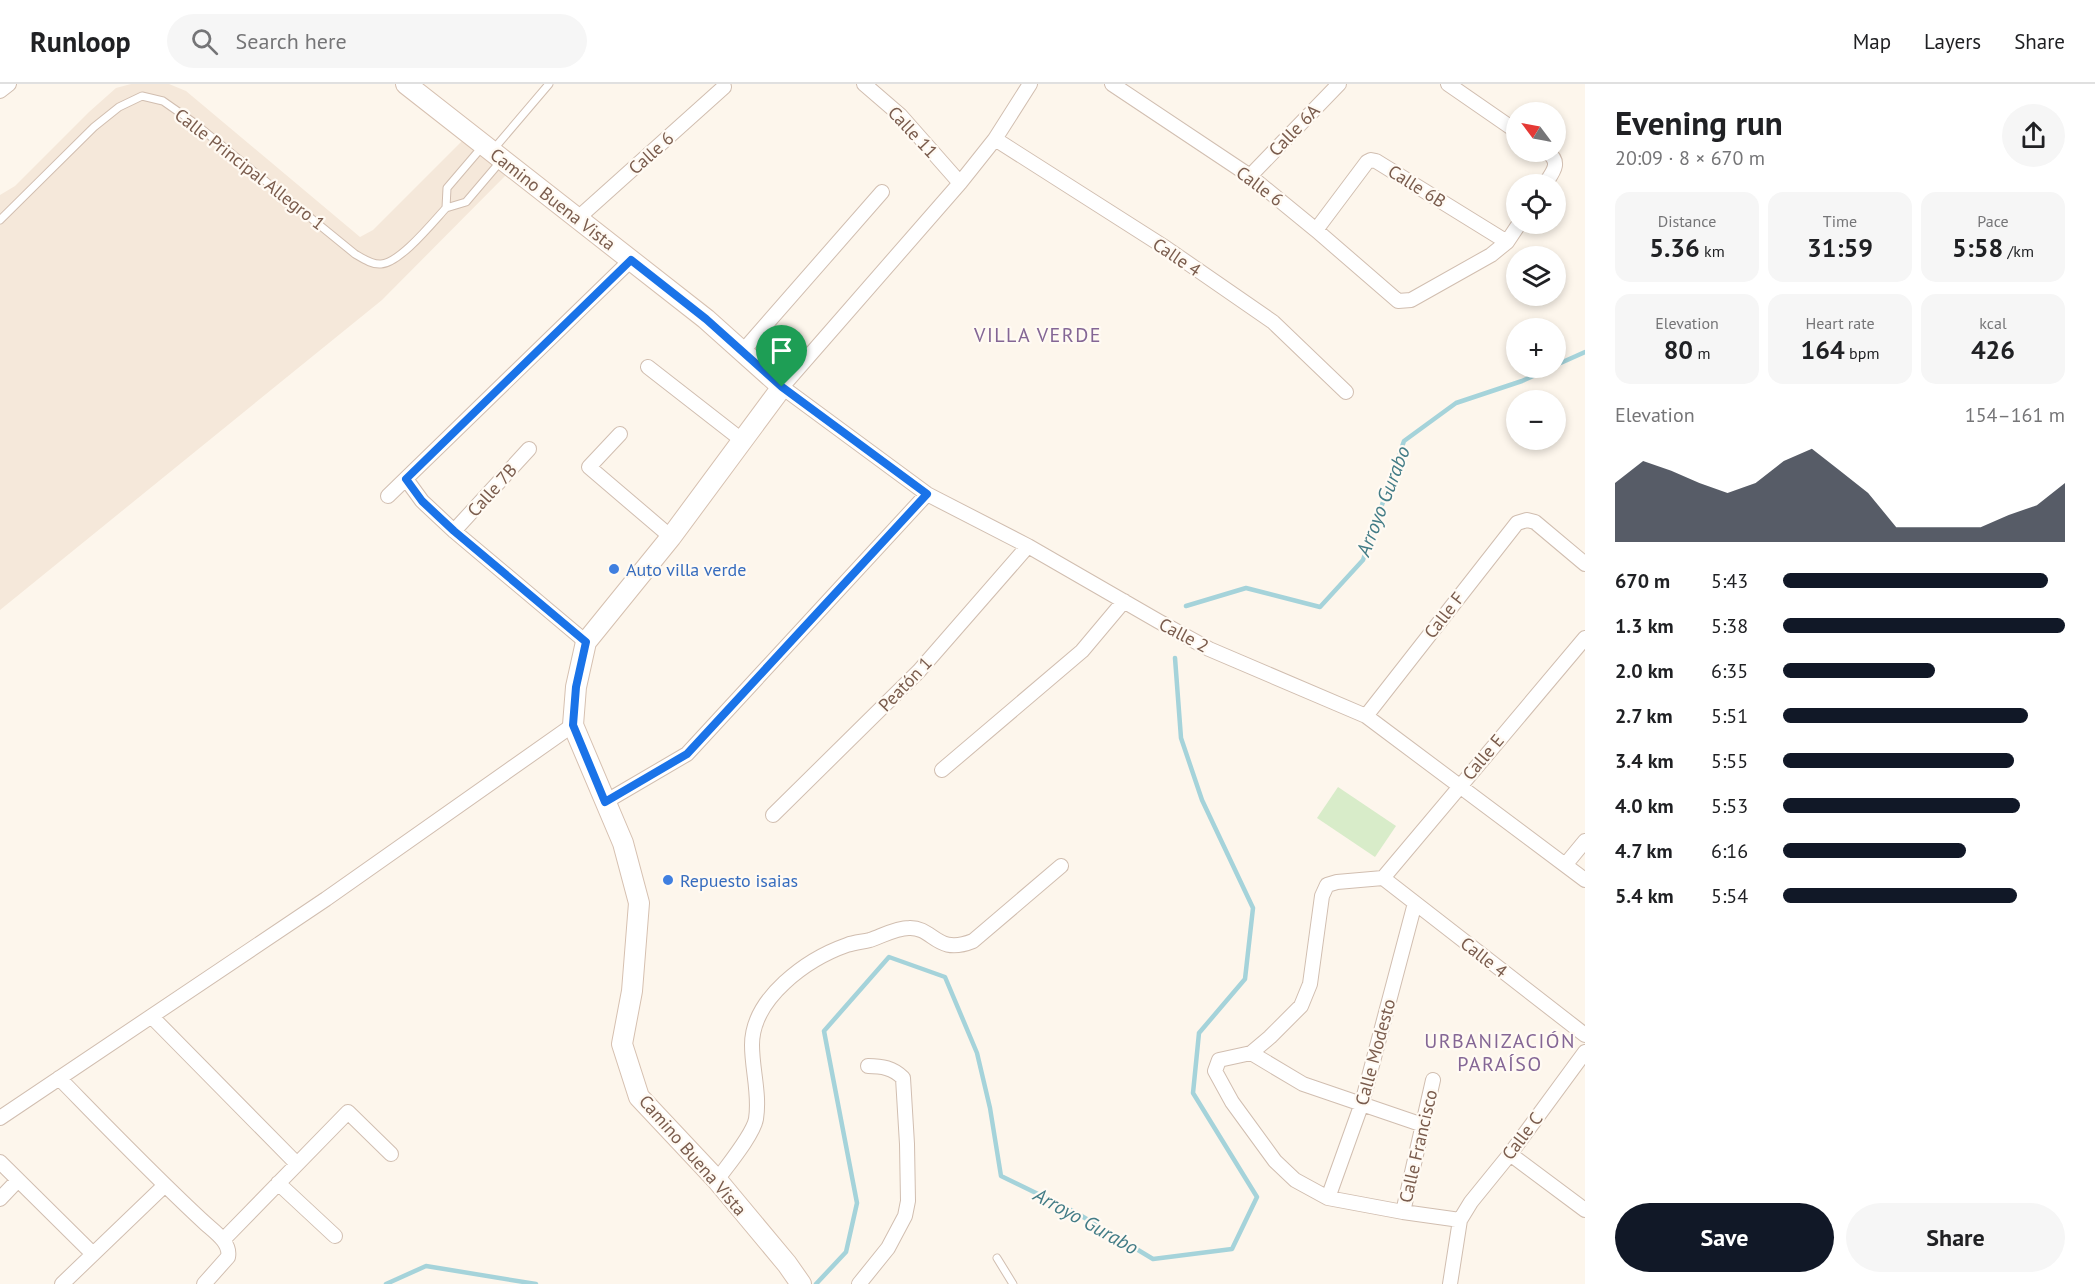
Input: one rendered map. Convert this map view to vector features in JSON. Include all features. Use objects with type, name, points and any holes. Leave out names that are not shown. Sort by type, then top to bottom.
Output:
[{"type":"street","points":[[0,90],[9,84]]},
{"type":"street","name":"Camino Buena Vista","points":[[406,84],[706,319],[782,387],[670,537],[586,642],[576,687],[573,725],[623,843],[639,903],[632,991],[622,1044],[639,1097],[717,1180],[801,1284]]},
{"type":"street","name":"Calle 11","points":[[864,84],[900,115],[960,183]]},
{"type":"street","points":[[782,387],[960,183],[995,139],[1030,84]]},
{"type":"street","name":"Calle 6","points":[[1112,84],[1250,176],[1398,301],[1411,300],[1491,255],[1507,242]]},
{"type":"street","name":"Calle 6A","points":[[1250,176],[1339,84]]},
{"type":"street","points":[[1448,84],[1506,124]]},
{"type":"street","name":"Calle 6","points":[[578,218],[724,87]]},
{"type":"street","name":"Calle 4","points":[[995,139],[1166,248],[1273,322],[1346,392]]},
{"type":"street","name":"Calle 6B","points":[[1316,230],[1367,162],[1371,160],[1507,242]]},
{"type":"street","points":[[742,352],[882,192]]},
{"type":"street","points":[[1507,242],[1512,234]]},
{"type":"street","points":[[388,496],[631,260]]},
{"type":"street","points":[[648,367],[743,441]]},
{"type":"street","name":"Calle 2","points":[[782,387],[927,494],[1028,546],[1209,649],[1366,716],[1585,880]]},
{"type":"street","points":[[620,434],[589,467],[670,537]]},
{"type":"street","name":"Calle 7B","points":[[454,531],[529,448]]},
{"type":"street","points":[[406,479],[422,501],[454,531],[586,642]]},
{"type":"street","points":[[605,802],[687,754],[927,494]]},
{"type":"street","name":"Calle F","points":[[1366,716],[1517,523],[1527,520],[1535,522],[1585,564]]},
{"type":"street","name":"Peatón 1","points":[[773,815],[919,671],[1028,546]]},
{"type":"street","points":[[942,770],[1082,651],[1124,601]]},
{"type":"street","name":"Calle E","points":[[1383,878],[1585,638]]},
{"type":"street","points":[[0,1118],[326,899],[573,725]]},
{"type":"street","points":[[1566,864],[1585,841]]},
{"type":"street","points":[[717,1180],[756,1120],[756,1084],[752,1043],[758,1017],[775,994],[799,969],[821,955],[850,944],[910,928],[951,946],[973,941],[1061,867]]},
{"type":"street","points":[[1383,878],[1327,885],[1322,896],[1310,984],[1301,1006],[1251,1053],[1219,1060],[1215,1071],[1232,1102],[1285,1172],[1295,1180],[1328,1198],[1460,1220],[1450,1284]]},
{"type":"street","name":"Calle 4","points":[[1383,878],[1585,1035]]},
{"type":"street","name":"Calle Modesto","points":[[1328,1198],[1362,1103],[1415,903]]},
{"type":"street","points":[[152,1017],[297,1164]]},
{"type":"street","name":"Calle C","points":[[1460,1220],[1471,1202],[1510,1154],[1585,1052]]},
{"type":"street","points":[[1251,1053],[1303,1084],[1423,1125]]},
{"type":"street","points":[[859,1284],[888,1248],[905,1216],[908,1201],[908,1144],[903,1078],[888,1068],[868,1066]]},
{"type":"street","points":[[59,1078],[164,1186],[223,1240],[229,1252],[228,1257],[204,1284]]},
{"type":"street","name":"Calle Francisco","points":[[1403,1212],[1433,1080]]},
{"type":"street","points":[[223,1240],[348,1112],[391,1154]]},
{"type":"street","points":[[1510,1154],[1585,1210]]},
{"type":"street","points":[[0,1162],[93,1254]]},
{"type":"street","points":[[0,1199],[18,1180]]},
{"type":"street","points":[[278,1184],[335,1236]]},
{"type":"street","points":[[62,1284],[164,1186]]},
{"type":"lane","points":[[493,152],[549,84]]},
{"type":"lane","name":"Calle Principal Allegro 1","points":[[0,220],[94,127],[118,107],[142,96],[164,101],[355,254],[367,261],[382,264],[397,258],[446,208],[466,201],[493,152]]},
{"type":"lane","name":"Calle Principal Allegro 1","points":[[446,208],[447,188],[493,152]]},
{"type":"lane","points":[[997,1258],[1013,1284]]},
{"type":"shaded area","points":[[131,84],[169,84],[186,91],[360,237],[373,230],[469,134],[513,168],[382,300],[0,610],[0,195],[15,186],[116,88]]},
{"type":"green space","points":[[1338,787],[1396,826],[1375,857],[1317,818]]},
{"type":"waterway","name":"Arroyo Gurabo","points":[[1566,361],[1585,352]]},
{"type":"waterway","name":"Arroyo Gurabo","points":[[1186,606],[1246,588],[1320,607],[1363,560],[1404,441],[1456,403],[1529,378]]},
{"type":"waterway","name":"Arroyo Gurabo","points":[[816,1284],[846,1252],[857,1203],[824,1031],[889,957],[945,977],[977,1053],[990,1108],[1001,1176],[1075,1212],[1153,1259],[1232,1249],[1257,1197],[1193,1093],[1199,1033],[1245,979],[1253,908],[1202,800],[1181,738],[1175,658]]},
{"type":"waterway","name":"Arroyo Gurabo","points":[[386,1284],[426,1266],[536,1284]]},
{"type":"place","name":"Auto villa verde","points":[[614,569]]},
{"type":"place","name":"Repuesto isaias","points":[[668,880]]},
{"type":"district","name":"VILLA VERDE","points":[[1038,335]]},
{"type":"district","name":"URBANIZACIÓN PARAÍSO","points":[[1500,1052]]},
{"type":"route","points":[[631,260],[706,319],[782,387],[927,494],[687,754],[605,802],[573,725],[576,687],[586,642],[454,531],[422,501],[406,479],[631,260]]}]
